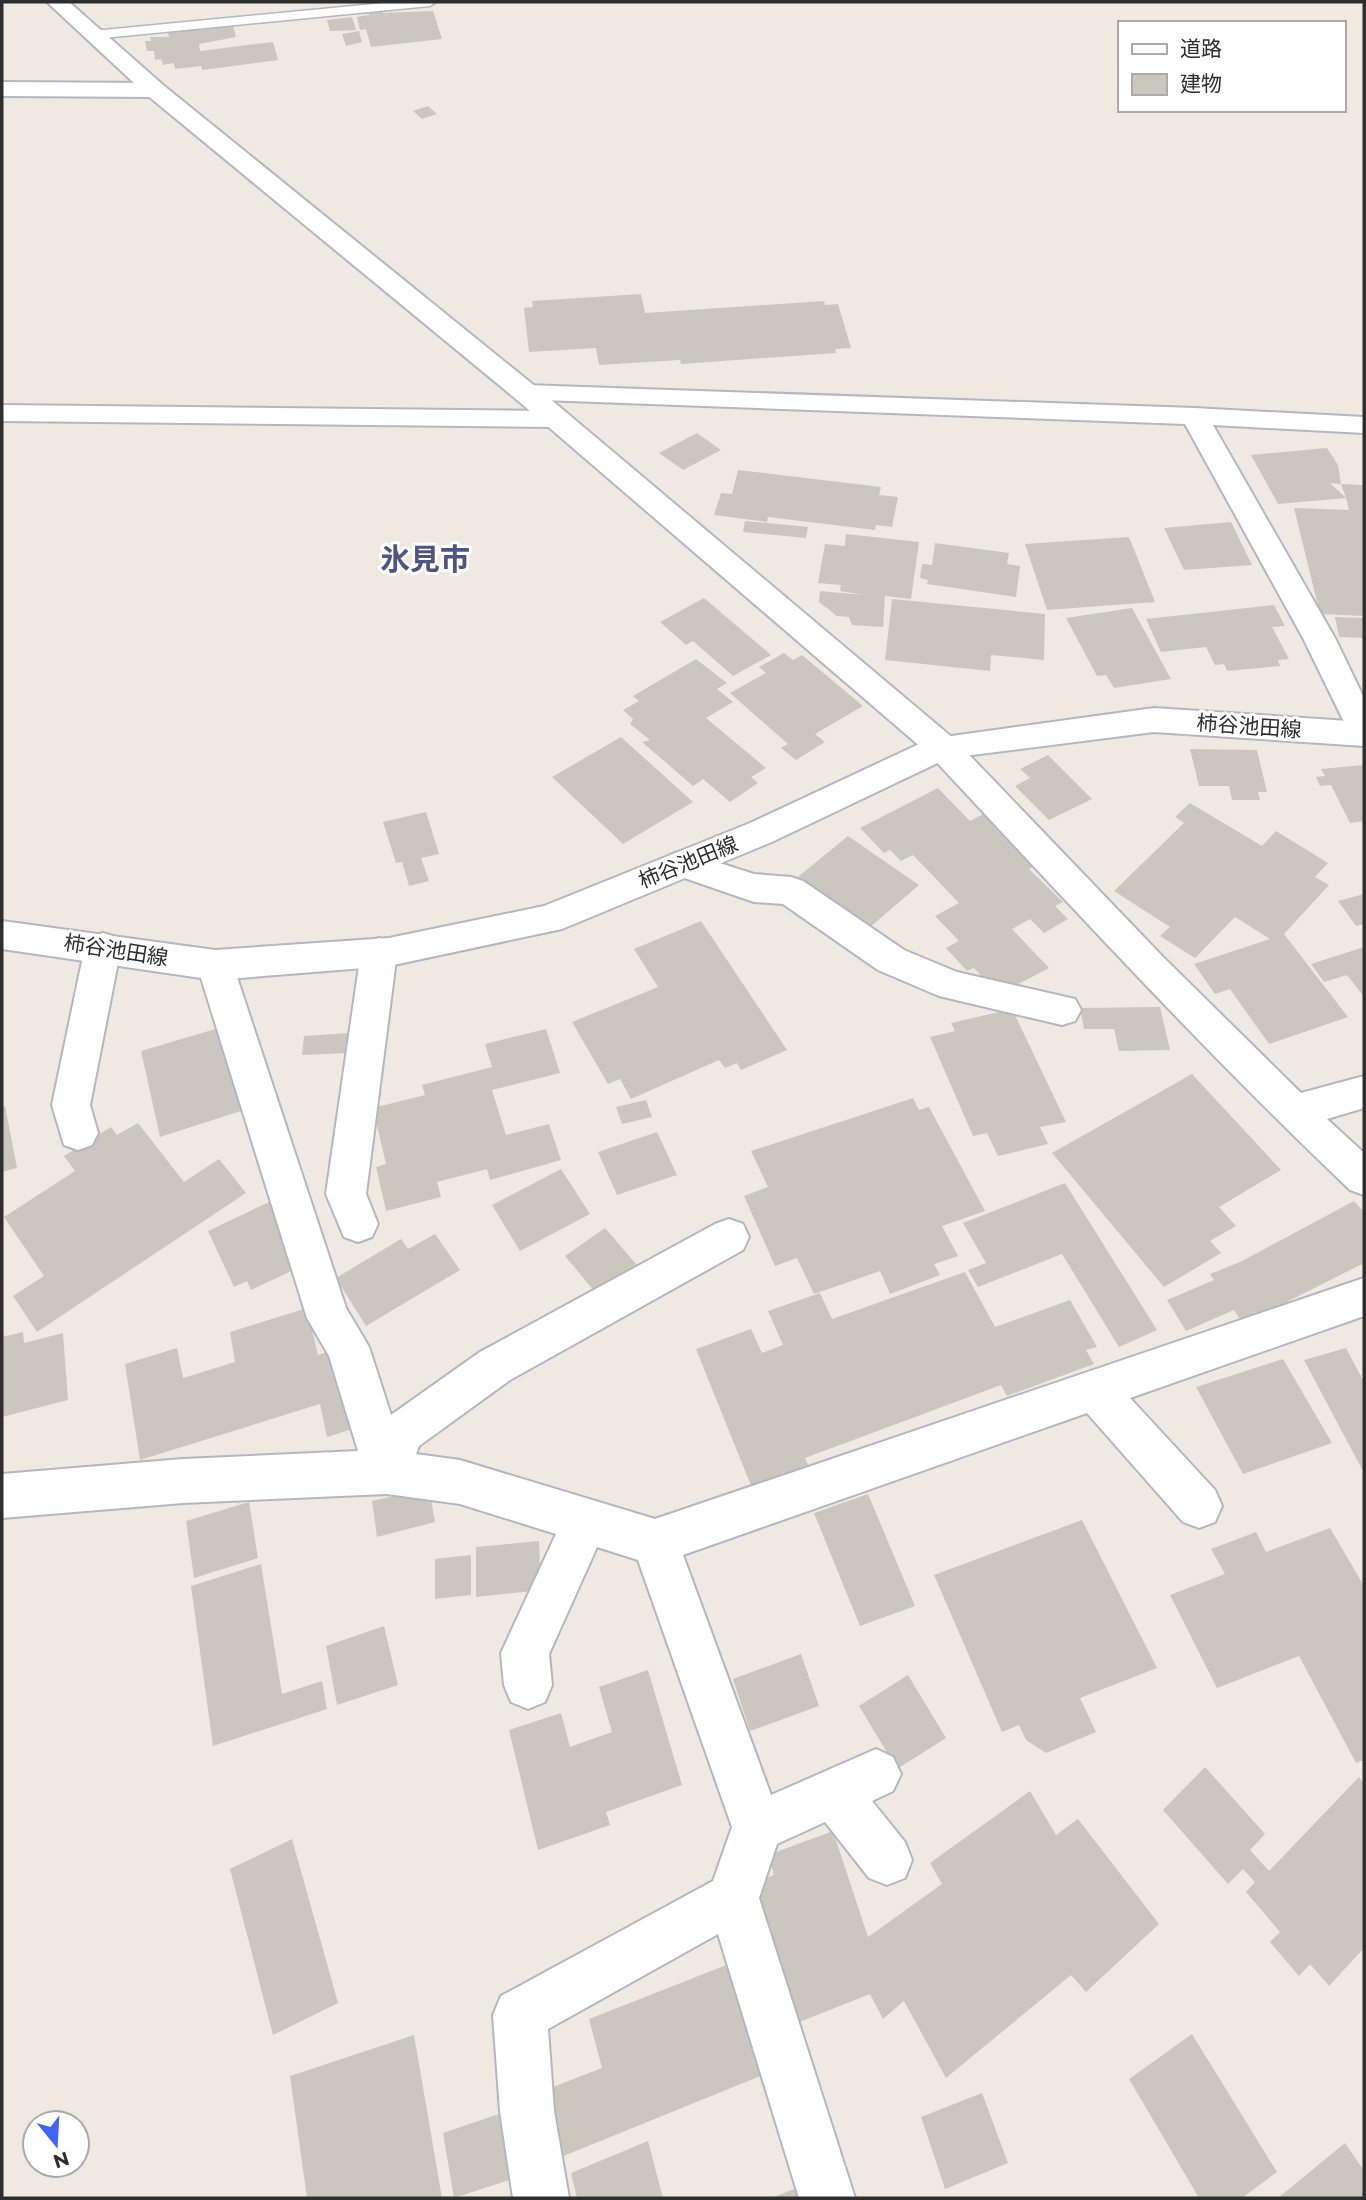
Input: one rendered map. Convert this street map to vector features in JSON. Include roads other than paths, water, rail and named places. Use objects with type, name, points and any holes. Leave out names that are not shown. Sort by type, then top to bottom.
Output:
[{"type":"street","points":[[57,2],[155,90],[526,393],[942,747],[1293,1112],[1364,1178]]},
{"type":"street","points":[[2,89],[155,90]]},
{"type":"street","points":[[526,393],[1194,416],[1364,425]]},
{"type":"street","points":[[2,413],[554,419]]},
{"type":"street","points":[[1194,416],[1319,638],[1364,732]]},
{"type":"street","name":"柿谷池田線","points":[[2,935],[103,947],[215,965],[379,953],[549,919],[762,832],[942,747],[1154,720],[1364,732]]},
{"type":"street","points":[[682,864],[754,888],[791,891],[891,960],[952,986],[1062,1010]]},
{"type":"street","points":[[78,1133],[71,1105],[103,947]]},
{"type":"street","points":[[341,1204],[379,953]]},
{"type":"street","points":[[215,965],[328,1318],[348,1347],[387,1472]]},
{"type":"street","points":[[1293,1112],[1364,1092]]},
{"type":"street","points":[[387,1472],[403,1432],[495,1366],[729,1237]]},
{"type":"street","points":[[2,1496],[183,1481],[387,1472],[460,1482],[655,1542],[1364,1297]]},
{"type":"street","points":[[1094,1390],[1199,1506]]},
{"type":"street","points":[[528,1685],[525,1653],[586,1520]]},
{"type":"street","points":[[655,1542],[757,1827],[733,1898],[827,2198]]},
{"type":"street","points":[[757,1827],[854,1783],[887,1860]]},
{"type":"street","points":[[541,2198],[527,2110],[520,2015],[733,1898]]},
{"type":"lane","points":[[93,34],[430,2]]},
{"type":"district","name":"氷見市","points":[[425,559]]}]
